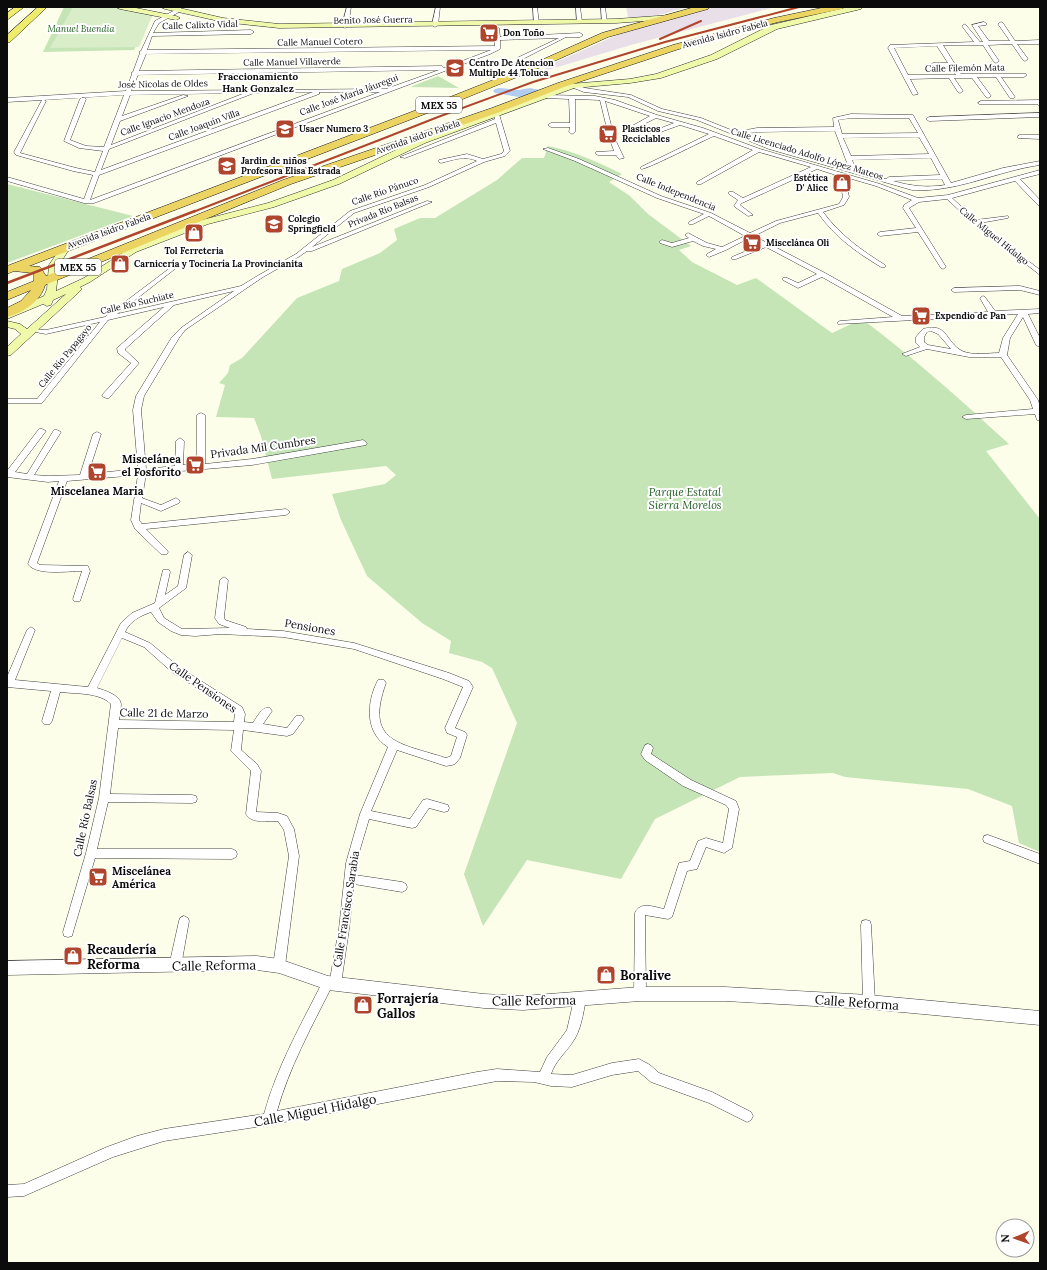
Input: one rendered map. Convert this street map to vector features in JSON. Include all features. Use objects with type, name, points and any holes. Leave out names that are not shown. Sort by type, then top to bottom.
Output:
[{"type":"highway","name":"Avenida Isidro Fabela","points":[[9,269],[439,105],[529,69],[602,37],[705,7]]},
{"type":"highway","points":[[804,14],[829,7]]},
{"type":"highway","name":"Avenida Isidro Fabela","points":[[7,296],[67,272],[115,257],[287,182],[607,70],[676,47],[804,14],[839,7]]},
{"type":"highway","points":[[573,86],[591,79],[607,70]]},
{"type":"highway","points":[[77,243],[65,261],[64,267],[67,272],[80,274],[103,269]]},
{"type":"highway","points":[[115,257],[133,250]]},
{"type":"highway","points":[[7,313],[32,298],[37,293],[40,283],[40,275],[36,270],[9,269]]},
{"type":"main road","points":[[7,17],[20,7]]},
{"type":"main road","points":[[7,40],[30,17],[43,7]]},
{"type":"main road","name":"Benito José Guerra","points":[[120,7],[251,32],[496,26]]},
{"type":"main road","points":[[164,7],[223,20],[264,26],[496,26],[537,22],[616,21],[673,16]]},
{"type":"main road","name":"MEX 55","points":[[573,86],[630,81],[658,76],[714,57],[767,30],[858,7]]},
{"type":"main road","points":[[616,21],[626,26],[622,30]]},
{"type":"main road","name":"Avenida Isidro Fabela","points":[[133,250],[205,222],[271,205],[322,187],[422,141],[498,117],[573,86]]},
{"type":"main road","points":[[32,330],[49,298],[53,285],[52,278],[55,262],[65,248]]},
{"type":"main road","name":"Avenida Isidro Fabela","points":[[7,316],[87,280],[103,269],[115,257]]},
{"type":"main road","points":[[7,353],[87,280]]},
{"type":"main road","points":[[7,324],[32,330]]},
{"type":"street","points":[[345,26],[349,7]]},
{"type":"street","points":[[435,25],[438,7]]},
{"type":"street","points":[[535,7],[537,22]]},
{"type":"street","points":[[578,7],[580,21]]},
{"type":"street","points":[[603,7],[605,21]]},
{"type":"street","points":[[7,179],[89,202],[96,174],[105,148],[150,34],[157,22],[178,9]]},
{"type":"street","points":[[984,24],[976,25],[996,61]]},
{"type":"street","points":[[1001,24],[1025,59]]},
{"type":"street","points":[[496,26],[498,48]]},
{"type":"street","points":[[965,26],[978,43]]},
{"type":"street","name":"Calle Calixto Vidal","points":[[150,34],[251,32]]},
{"type":"street","points":[[519,59],[527,46],[567,36],[580,35]]},
{"type":"street","points":[[497,39],[527,46],[567,36]]},
{"type":"street","points":[[915,94],[891,48],[892,46],[1040,42]]},
{"type":"street","points":[[939,44],[960,77]]},
{"type":"street","name":"Calle Manuel Cotero","points":[[142,52],[498,48]]},
{"type":"street","name":"Calle José María Jáuregui","points":[[89,202],[392,90],[498,48]]},
{"type":"street","points":[[932,65],[953,64]]},
{"type":"street","name":"Calle Manuel Villaverde","points":[[134,74],[450,68]]},
{"type":"street","name":"Calle Filemón Mata","points":[[906,78],[1024,75]]},
{"type":"street","points":[[998,76],[1012,97]]},
{"type":"street","points":[[951,77],[960,91]]},
{"type":"street","points":[[974,77],[988,96]]},
{"type":"street","name":"Calle Licenciado Adolfo López Mateos","points":[[573,86],[584,90],[611,92],[629,96],[660,110],[699,119],[738,133],[771,148],[853,170],[904,186],[920,189],[949,186],[1002,170],[1040,163]]},
{"type":"street","name":"José Nicolas de Oldes","points":[[7,100],[126,95],[392,90]]},
{"type":"street","name":"José Nicolas de Oldes","points":[[7,104],[126,95],[185,96],[251,93],[384,93]]},
{"type":"street","name":"Calle Ignacio Mendoza","points":[[105,148],[251,93]]},
{"type":"street","name":"Calle Joaquín Villa","points":[[96,174],[317,93]]},
{"type":"street","points":[[117,120],[185,96]]},
{"type":"street","name":"Calle Licenciado Adolfo López Mateos","points":[[546,96],[602,99],[680,123],[758,150],[878,185],[918,200],[948,197],[1040,172]]},
{"type":"street","points":[[572,97],[572,132]]},
{"type":"street","points":[[83,99],[67,141],[89,148],[105,148]]},
{"type":"street","points":[[598,153],[620,155],[610,131],[602,99]]},
{"type":"street","points":[[43,101],[17,152],[18,154],[75,170],[96,174]]},
{"type":"street","points":[[981,103],[1039,103]]},
{"type":"street","points":[[929,119],[1040,115]]},
{"type":"street","points":[[634,127],[655,116]]},
{"type":"street","points":[[853,170],[837,129],[835,118],[911,116],[949,186]]},
{"type":"street","points":[[403,156],[498,117]]},
{"type":"street","name":"Calle Río Pánuco","points":[[247,286],[298,255],[352,212],[427,186],[482,161],[503,155],[507,151],[498,117]]},
{"type":"street","points":[[653,133],[680,123]]},
{"type":"street","points":[[551,125],[573,125]]},
{"type":"street","points":[[738,133],[757,130],[837,129]]},
{"type":"street","points":[[643,168],[713,134]]},
{"type":"street","points":[[840,136],[921,135]]},
{"type":"street","points":[[1020,137],[1040,137]]},
{"type":"street","name":"Calle Independencia","points":[[546,149],[577,160],[659,197],[709,214],[823,274],[901,318]]},
{"type":"street","points":[[698,183],[758,150]]},
{"type":"street","points":[[441,161],[458,156],[471,155],[482,161]]},
{"type":"street","points":[[849,158],[933,156]]},
{"type":"street","points":[[750,215],[739,208],[737,204],[816,167]]},
{"type":"street","points":[[709,256],[778,222],[820,212],[841,205],[844,202],[846,193],[842,175]]},
{"type":"street","points":[[884,180],[944,177]]},
{"type":"street","points":[[1016,178],[1040,204]]},
{"type":"street","points":[[732,193],[743,200]]},
{"type":"street","name":"Calle Miguel Hidalgo","points":[[948,197],[975,222],[1040,273]]},
{"type":"street","points":[[918,200],[906,206],[943,268]]},
{"type":"street","name":"Privada Río Balsas","points":[[298,255],[429,202]]},
{"type":"street","points":[[820,212],[834,231],[843,240],[882,266]]},
{"type":"street","points":[[691,222],[709,214]]},
{"type":"street","points":[[975,222],[1006,217]]},
{"type":"street","points":[[880,234],[919,230]]},
{"type":"street","points":[[662,242],[672,245],[690,237],[706,245],[724,249]]},
{"type":"street","points":[[734,258],[766,245]]},
{"type":"street","name":"Calle Río Papagayo","points":[[7,401],[39,401],[106,319],[178,264]]},
{"type":"street","points":[[785,278],[798,286],[823,274]]},
{"type":"street","points":[[164,552],[138,527],[135,520],[142,472],[137,410],[138,403],[144,388],[182,329],[247,286]]},
{"type":"street","name":"Calle Río Suchiate","points":[[32,330],[46,332],[247,286]]},
{"type":"street","points":[[954,290],[1020,288],[1040,293]]},
{"type":"street","points":[[983,298],[994,315]]},
{"type":"street","points":[[106,396],[135,362],[121,351],[121,348],[172,304]]},
{"type":"street","points":[[840,323],[901,318],[994,315],[1040,311]]},
{"type":"street","points":[[1023,313],[1040,345]]},
{"type":"street","points":[[966,417],[1039,415],[1028,391],[1002,355],[1002,347],[1005,339],[1023,313]]},
{"type":"street","points":[[958,352],[942,333],[932,329],[925,330],[920,337],[920,343],[926,347],[968,355],[1002,355]]},
{"type":"street","points":[[906,354],[926,347]]},
{"type":"street","points":[[201,415],[201,466]]},
{"type":"street","points":[[8,474],[42,431]]},
{"type":"street","points":[[29,477],[57,432]]},
{"type":"street","points":[[83,477],[97,434]]},
{"type":"street","points":[[179,468],[180,441]]},
{"type":"street","name":"Privada Mil Cumbres","points":[[8,474],[64,479],[252,462],[364,443]]},
{"type":"street","points":[[64,479],[32,564],[38,568],[85,568],[86,572],[77,599]]},
{"type":"street","points":[[138,500],[161,508],[176,501]]},
{"type":"street","points":[[138,527],[286,512]]},
{"type":"street","points":[[91,691],[119,633],[129,620],[157,606],[182,588],[188,555]]},
{"type":"street","points":[[157,606],[166,572]]},
{"type":"street","points":[[224,580],[219,618],[222,622],[254,633]]},
{"type":"street","name":"Pensiones","points":[[157,606],[158,616],[174,629],[181,632],[283,634],[367,650],[446,676],[467,685],[468,688],[450,728],[450,730],[462,736],[455,758],[452,761],[446,762],[394,745]]},
{"type":"street","points":[[8,683],[31,630]]},
{"type":"street","name":"Calle Pensiones","points":[[119,633],[146,645],[176,670],[240,710],[236,751],[254,767],[256,771],[251,814],[253,816],[278,817],[283,819],[289,828],[294,856],[279,966]]},
{"type":"street","name":"Calle 21 de Marzo","points":[[8,683],[91,691],[104,694],[114,700],[116,708]]},
{"type":"street","points":[[381,683],[375,703],[376,726],[380,736],[386,742],[394,745]]},
{"type":"street","points":[[47,721],[56,688]]},
{"type":"street","name":"Calle Río Balsas","points":[[68,932],[91,853],[104,798],[116,708]]},
{"type":"street","points":[[256,726],[267,711]]},
{"type":"street","name":"Calle 21 de Marzo","points":[[114,724],[256,726],[288,732],[298,719]]},
{"type":"street","name":"Calle Francisco Sarabia","points":[[268,1119],[273,1099],[280,1081],[331,983],[344,929],[349,879],[358,838],[365,814],[394,745]]},
{"type":"street","points":[[640,994],[641,911],[644,910],[668,914],[684,866],[693,866],[702,844],[706,842],[724,848],[728,845],[734,809],[732,804],[687,783],[648,757],[646,754],[648,748]]},
{"type":"street","points":[[104,798],[192,799]]},
{"type":"street","points":[[365,814],[412,824],[427,803],[444,808]]},
{"type":"street","points":[[988,838],[1040,860]]},
{"type":"street","points":[[91,853],[232,854]]},
{"type":"street","points":[[349,879],[402,887]]},
{"type":"street","points":[[175,966],[184,922]]},
{"type":"street","points":[[866,925],[869,1002]]},
{"type":"street","name":"Calle Reforma","points":[[7,968],[257,964],[279,966],[331,983],[484,1001],[523,1003],[640,994],[724,994],[869,1002],[1040,1018]]},
{"type":"street","points":[[546,1072],[570,1036],[577,1015],[580,999]]},
{"type":"street","name":"Calle Miguel Hidalgo","points":[[7,1191],[24,1190],[111,1151],[164,1135],[268,1119],[497,1075],[546,1072],[551,1080],[572,1081],[612,1069],[639,1065],[646,1069],[655,1078],[712,1098],[747,1116]]},
{"type":"shaded area","points":[[626,7],[688,7],[663,14],[643,17],[628,17]]},
{"type":"shaded area","points":[[710,7],[775,7],[631,45],[548,70],[543,68],[617,35]]},
{"type":"green space","name":"Manuel Buendia","points":[[64,7],[105,7],[152,16],[134,50],[43,52]]},
{"type":"green space","name":"Manuel Buendia","points":[[73,7],[113,7],[153,14],[139,47],[50,48]]},
{"type":"green space","points":[[438,76],[459,88],[410,87]]},
{"type":"green space","name":"Parque Estatal Sierra Morelos","points":[[548,146],[586,157],[622,174],[609,182],[630,196],[648,214],[691,246],[679,250],[692,262],[737,285],[756,278],[832,333],[862,319],[937,380],[1009,444],[986,451],[1040,519],[1040,852],[1019,843],[1012,806],[968,789],[845,777],[833,773],[740,777],[655,819],[621,879],[527,860],[483,926],[464,874],[517,723],[492,668],[482,662],[449,653],[451,641],[422,623],[367,576],[341,520],[332,494],[385,484],[396,475],[386,466],[272,479],[261,436],[254,418],[216,417],[225,385],[219,383],[228,373],[230,365],[242,358],[297,298],[339,281],[342,269],[380,253],[397,240],[394,229],[420,218],[435,218],[497,180],[522,158],[544,158]]},
{"type":"green space","points":[[7,184],[133,216],[7,263]]},
{"type":"waterway","points":[[499,91],[519,94],[530,91],[536,92]]},
{"type":"railway","points":[[193,212],[438,117],[533,82],[665,42],[799,7]]},
{"type":"railway","points":[[660,39],[701,21]]},
{"type":"railway","points":[[7,283],[195,211]]},
{"type":"place","name":"Don Toño","points":[[489,33]]},
{"type":"place","name":"Centro De Atencion Multiple 44 Toluca","points":[[455,68]]},
{"type":"place","name":"Usaer Numero 3","points":[[285,129]]},
{"type":"place","name":"Plasticos Reciclables","points":[[608,134]]},
{"type":"place","name":"Jardin de niños Profesora Elisa Estrada","points":[[227,166]]},
{"type":"place","name":"Estética D' Alice","points":[[842,183]]},
{"type":"place","name":"Colegio Springfield","points":[[274,224]]},
{"type":"place","name":"Tol Ferreteria","points":[[194,233]]},
{"type":"place","name":"Miscelánea Oli","points":[[752,243]]},
{"type":"place","name":"Carnicería y Tocinería La Provincianita","points":[[120,264]]},
{"type":"place","name":"Expendio de Pan","points":[[921,316]]},
{"type":"place","name":"Miscelánea el Fosforito","points":[[195,465]]},
{"type":"place","name":"Miscelanea Maria","points":[[97,472]]},
{"type":"place","name":"Miscelánea América","points":[[98,877]]},
{"type":"place","name":"Recaudería Reforma","points":[[73,956]]},
{"type":"place","name":"Boralive","points":[[606,975]]},
{"type":"place","name":"Forrajería Gallos","points":[[363,1005]]},
{"type":"district","name":"Fraccionamiento Hank Gonzalez","points":[[258,82]]}]
